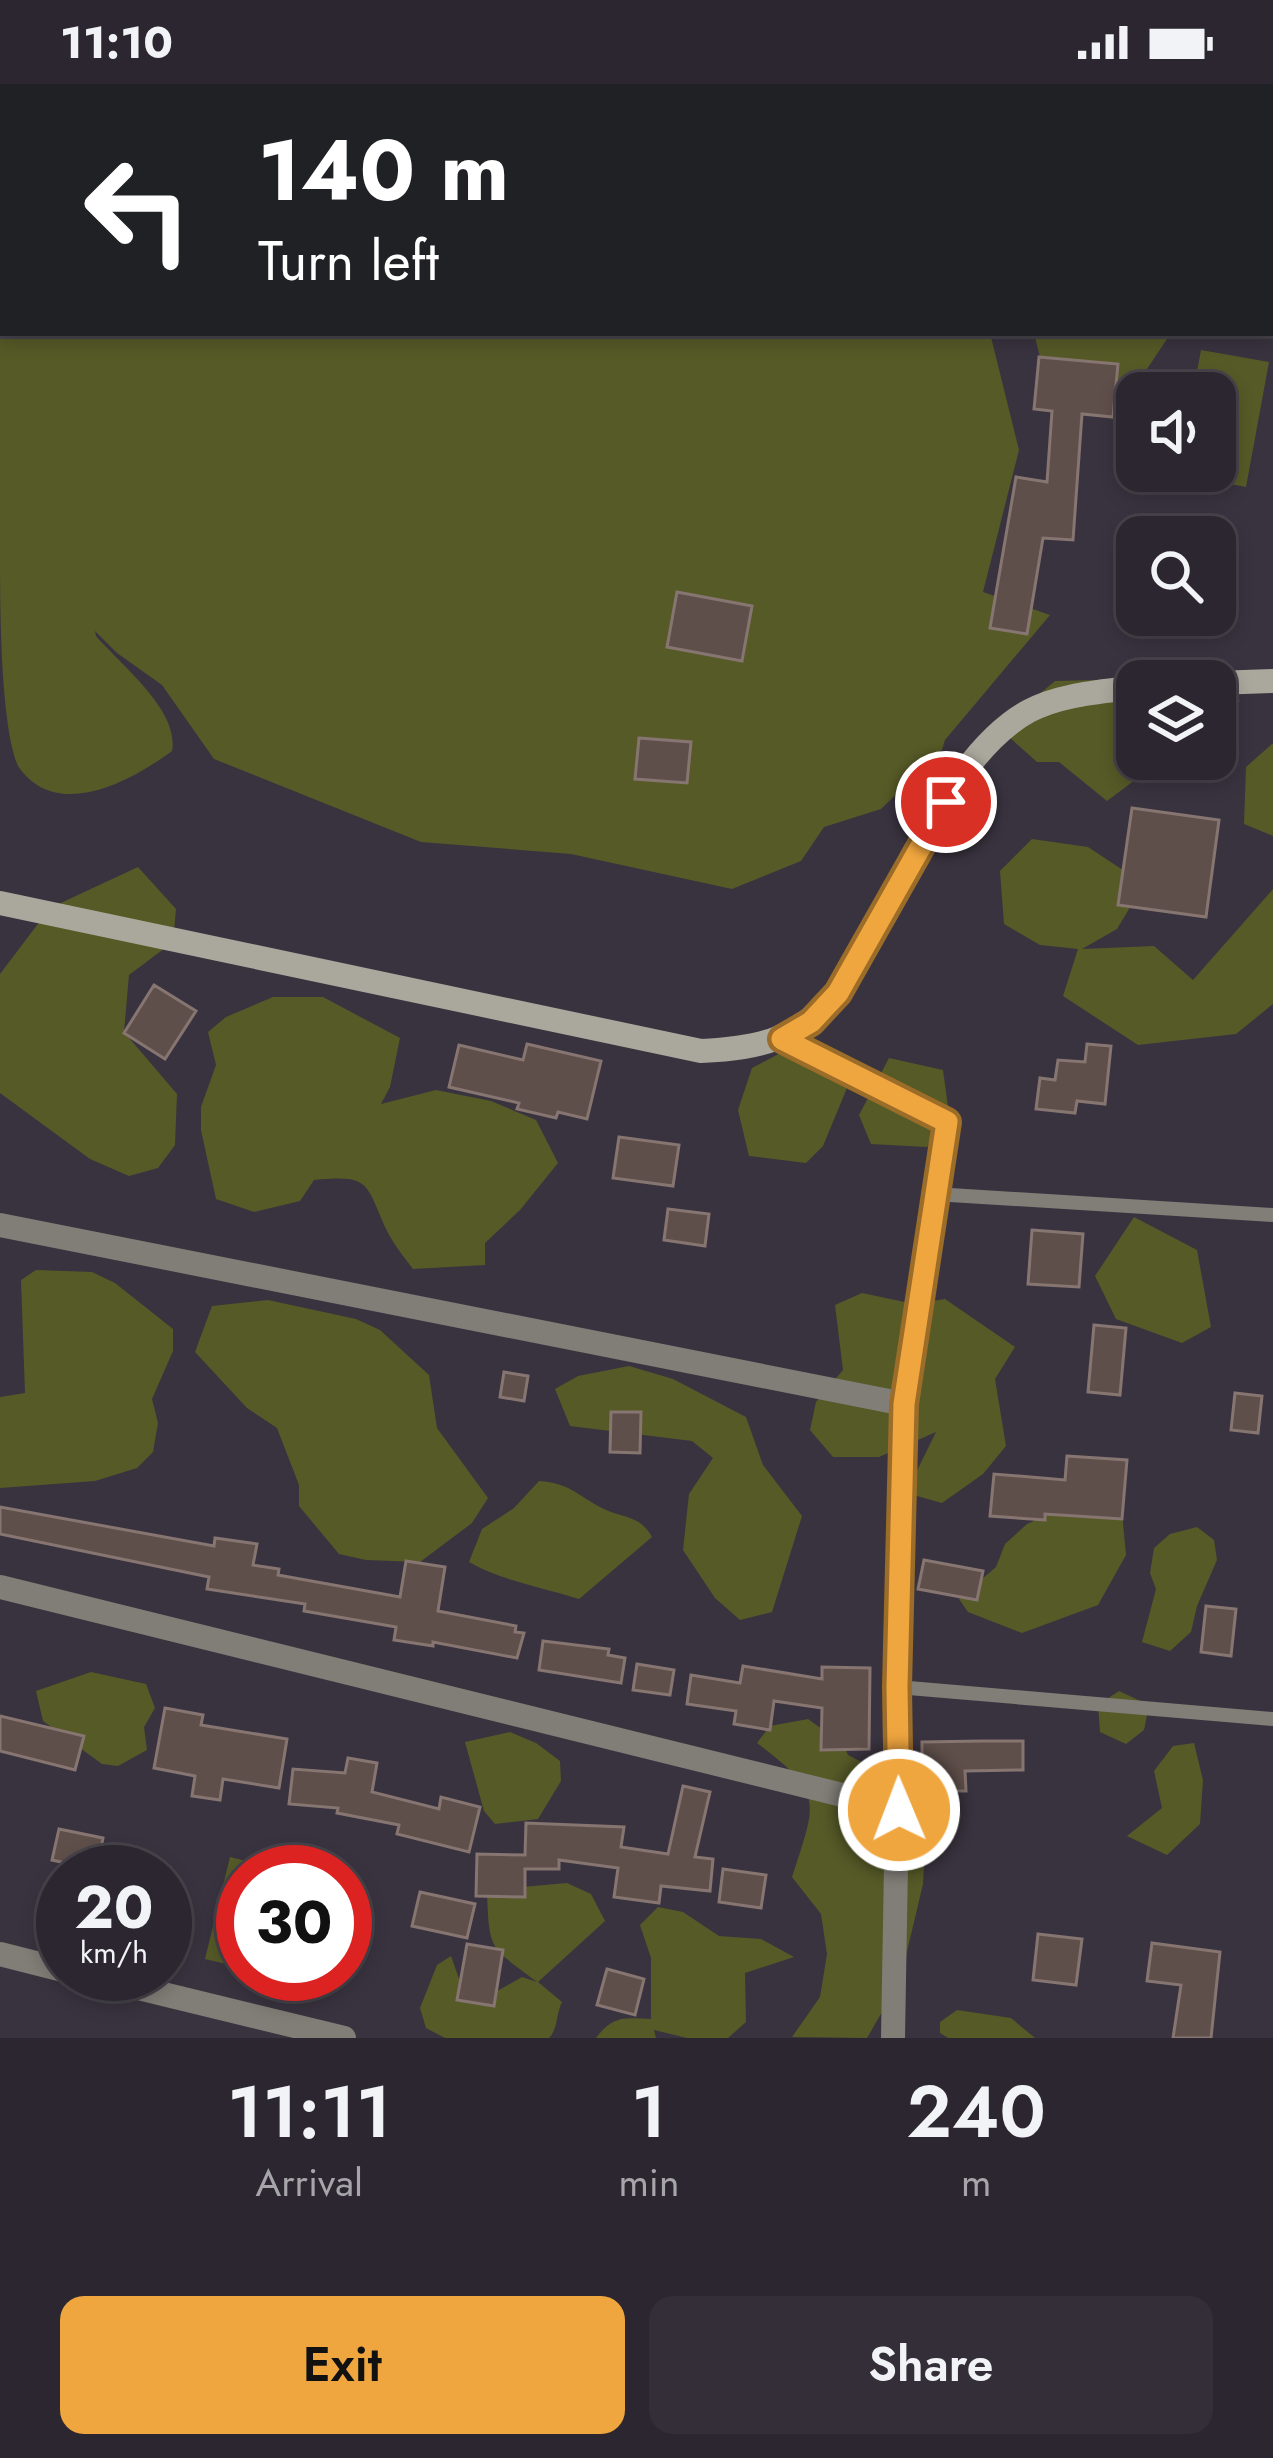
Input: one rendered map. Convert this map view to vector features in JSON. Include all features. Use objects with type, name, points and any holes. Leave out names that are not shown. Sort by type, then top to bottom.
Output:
[{"type":"main road","points":[[1236,682],[1273,681]]},
{"type":"main road","points":[[0,903],[701,1051],[745,1049],[782,1039],[811,1022],[838,993],[969,761],[1001,729],[1030,710],[1061,699],[1116,690]]},
{"type":"street","points":[[0,1225],[904,1404],[893,2038]]},
{"type":"street","points":[[0,1587],[899,1810]]},
{"type":"street","points":[[0,1954],[36,1963]]},
{"type":"street","points":[[192,2001],[344,2038]]},
{"type":"lane","points":[[782,1039],[947,1122],[904,1404]]},
{"type":"lane","points":[[934,1195],[1273,1215]]},
{"type":"lane","points":[[897,1687],[1273,1719]]},
{"type":"green space","points":[[991,336],[1019,450],[983,592],[1050,615],[945,740],[942,750],[881,809],[824,827],[801,861],[732,889],[571,854],[421,842],[214,759],[162,685],[95,631],[158,705],[172,736],[172,751],[115,784],[72,794],[52,792],[34,783],[18,766],[4,693],[0,338]]},
{"type":"green space","points":[[1035,336],[1169,336],[1145,372],[1116,372],[1116,382],[1065,396],[1045,377]]},
{"type":"green space","points":[[1201,350],[1269,362],[1246,487],[1236,485],[1236,372],[1197,372]]},
{"type":"green space","points":[[1096,680],[1116,690],[1116,780],[1135,780],[1107,801],[1059,762],[1037,762],[999,728],[1055,681]]},
{"type":"green space","points":[[1273,744],[1273,836],[1244,824],[1246,767]]},
{"type":"green space","points":[[1032,839],[1088,847],[1144,884],[1117,929],[1082,949],[1154,946],[1193,980],[1273,889],[1273,1004],[1236,1034],[1138,1045],[1063,996],[1078,949],[1040,945],[1004,924],[1000,871]]},
{"type":"green space","points":[[138,867],[176,909],[173,942],[129,975],[124,1032],[177,1094],[175,1145],[158,1168],[129,1176],[90,1159],[0,1093],[0,974],[50,908]]},
{"type":"green space","points":[[273,997],[323,997],[400,1038],[390,1087],[381,1104],[436,1090],[491,1101],[536,1120],[558,1163],[520,1210],[485,1243],[485,1265],[413,1269],[368,1191],[355,1181],[314,1180],[300,1201],[254,1212],[216,1199],[201,1130],[201,1107],[216,1065],[208,1032],[226,1017]]},
{"type":"green space","points":[[807,1039],[837,1050],[847,1088],[823,1146],[806,1163],[749,1156],[738,1110],[752,1068]]},
{"type":"green space","points":[[889,1058],[943,1070],[950,1122],[927,1147],[871,1144],[859,1115]]},
{"type":"green space","points":[[1134,1217],[1197,1250],[1211,1327],[1182,1343],[1116,1319],[1095,1276]]},
{"type":"green space","points":[[36,1270],[92,1272],[115,1283],[173,1329],[173,1351],[152,1399],[158,1423],[153,1452],[137,1468],[95,1481],[0,1488],[0,1397],[25,1393],[21,1280]]},
{"type":"green space","points":[[862,1293],[914,1304],[945,1299],[1015,1347],[995,1379],[1006,1446],[983,1474],[942,1503],[906,1493],[936,1432],[879,1457],[833,1457],[810,1430],[816,1402],[843,1370],[835,1305]]},
{"type":"green space","points":[[268,1300],[356,1319],[380,1330],[429,1375],[437,1428],[488,1498],[472,1523],[420,1562],[339,1554],[299,1506],[299,1485],[277,1428],[247,1408],[195,1352],[212,1306]]},
{"type":"green space","points":[[629,1366],[673,1379],[746,1417],[763,1465],[802,1516],[772,1612],[740,1620],[715,1598],[683,1550],[689,1494],[713,1458],[692,1441],[570,1426],[555,1389],[578,1376]]},
{"type":"green space","points":[[539,1481],[561,1485],[601,1508],[635,1520],[652,1537],[579,1599],[469,1562],[482,1529],[514,1508]]},
{"type":"green space","points":[[1056,1511],[1122,1512],[1126,1555],[1098,1605],[1022,1633],[968,1612],[959,1599],[996,1567],[1005,1544],[1027,1524]]},
{"type":"green space","points":[[1197,1527],[1214,1540],[1217,1560],[1191,1632],[1170,1651],[1142,1642],[1156,1589],[1150,1573],[1154,1548],[1170,1534]]},
{"type":"green space","points":[[91,1672],[146,1684],[155,1708],[144,1727],[147,1750],[118,1766],[102,1764],[43,1721],[36,1691]]},
{"type":"green space","points":[[1119,1691],[1149,1705],[1144,1730],[1126,1744],[1100,1732],[1098,1705]]},
{"type":"green space","points":[[808,1719],[843,1744],[848,1755],[892,1778],[917,1819],[925,1848],[923,1884],[900,1981],[867,2038],[792,2037],[820,1997],[827,1954],[821,1914],[792,1877],[810,1814],[809,1800],[794,1775],[757,1743],[770,1726]]},
{"type":"green space","points":[[510,1732],[560,1761],[561,1781],[538,1819],[495,1824],[484,1811],[465,1742]]},
{"type":"green space","points":[[1194,1743],[1203,1780],[1200,1824],[1167,1855],[1127,1836],[1162,1808],[1154,1771],[1173,1746]]},
{"type":"green space","points":[[567,1883],[591,1894],[605,1921],[538,1982],[562,2002],[549,2038],[445,2038],[426,2028],[420,2008],[437,1965],[451,1956],[465,1996],[492,1994],[522,1977],[537,1982],[495,1946],[487,1890]]},
{"type":"green space","points":[[658,1907],[683,1912],[719,1936],[761,1939],[794,1957],[745,1973],[746,2022],[728,2038],[687,2038],[654,2030],[656,2038],[596,2038],[620,2020],[651,2019],[651,1958],[640,1925]]},
{"type":"green space","points":[[216,1914],[216,1962],[205,1959]]},
{"type":"green space","points":[[957,2010],[1011,2018],[1035,2038],[948,2038],[940,2033],[940,2022]]},
{"type":"building","points":[[1039,357],[1118,364],[1113,417],[1082,414],[1073,540],[1043,538],[1027,634],[990,628],[1016,477],[1047,482],[1052,411],[1034,409]]},
{"type":"building","points":[[677,592],[752,606],[742,661],[667,647]]},
{"type":"building","points":[[639,738],[691,742],[687,783],[635,779]]},
{"type":"building","points":[[1132,808],[1219,820],[1206,917],[1118,905]]},
{"type":"building","points":[[154,985],[196,1011],[165,1059],[124,1033]]},
{"type":"building","points":[[527,1044],[601,1061],[587,1119],[517,1109],[519,1103],[449,1087],[459,1045],[523,1060]]},
{"type":"building","points":[[1087,1044],[1111,1046],[1105,1104],[1077,1101],[1075,1113],[1036,1109],[1040,1078],[1055,1080],[1058,1060],[1085,1062]]},
{"type":"building","points":[[619,1137],[679,1145],[673,1186],[613,1178]]},
{"type":"building","points":[[668,1209],[709,1214],[705,1246],[664,1240]]},
{"type":"building","points":[[1032,1230],[1083,1234],[1079,1287],[1028,1284]]},
{"type":"building","points":[[1094,1325],[1126,1328],[1120,1395],[1088,1392]]},
{"type":"building","points":[[504,1372],[528,1376],[524,1401],[500,1397]]},
{"type":"building","points":[[1235,1393],[1262,1396],[1258,1433],[1231,1430]]},
{"type":"building","points":[[611,1412],[641,1412],[640,1453],[610,1452]]},
{"type":"building","points":[[1067,1456],[1127,1460],[1122,1519],[990,1516],[994,1474],[1065,1480]]},
{"type":"building","points":[[0,1507],[214,1546],[215,1538],[257,1544],[253,1565],[279,1569],[278,1575],[400,1597],[406,1561],[445,1567],[438,1611],[516,1626],[515,1632],[524,1633],[517,1658],[433,1642],[433,1646],[394,1640],[396,1627],[304,1611],[305,1604],[207,1589],[209,1577],[0,1534]]},
{"type":"building","points":[[924,1560],[983,1571],[977,1600],[918,1589]]},
{"type":"building","points":[[1206,1606],[1236,1609],[1231,1656],[1201,1652]]},
{"type":"building","points":[[543,1641],[609,1649],[608,1655],[625,1658],[621,1683],[539,1670]]},
{"type":"building","points":[[637,1664],[674,1670],[670,1695],[633,1690]]},
{"type":"building","points":[[743,1666],[822,1679],[822,1667],[870,1668],[869,1749],[821,1750],[822,1708],[774,1701],[770,1730],[734,1724],[736,1711],[687,1704],[691,1675],[740,1683]]},
{"type":"building","points":[[165,1708],[203,1715],[201,1725],[287,1739],[279,1788],[223,1779],[220,1800],[192,1796],[195,1776],[154,1768]]},
{"type":"building","points":[[0,1716],[84,1736],[75,1770],[0,1751]]},
{"type":"building","points":[[1023,1741],[1023,1770],[965,1771],[966,1791],[941,1791],[940,1772],[922,1772],[922,1742]]},
{"type":"building","points":[[348,1758],[377,1763],[372,1792],[439,1809],[441,1797],[480,1807],[469,1852],[397,1834],[399,1825],[337,1813],[338,1808],[289,1804],[293,1769],[345,1773]]},
{"type":"building","points":[[683,1786],[710,1792],[695,1857],[713,1859],[710,1891],[661,1886],[659,1903],[614,1897],[618,1868],[559,1860],[559,1869],[525,1869],[525,1897],[476,1896],[477,1854],[525,1855],[526,1823],[624,1827],[621,1847],[668,1854]]},
{"type":"building","points":[[59,1829],[103,1838],[102,1845],[55,1845]]},
{"type":"building","points":[[723,1869],[766,1875],[761,1908],[719,1902]]},
{"type":"building","points":[[420,1892],[475,1904],[467,1938],[412,1926]]},
{"type":"building","points":[[1038,1934],[1082,1939],[1076,1985],[1033,1980]]},
{"type":"building","points":[[1152,1943],[1220,1952],[1211,2038],[1173,2038],[1181,1985],[1147,1981]]},
{"type":"building","points":[[467,1944],[503,1950],[494,2006],[457,2000]]},
{"type":"building","points":[[607,1969],[644,1979],[635,2015],[597,2005]]},
{"type":"route","points":[[899,1810],[904,1404],[947,1122],[782,1039],[811,1022],[838,993],[946,802]]}]
